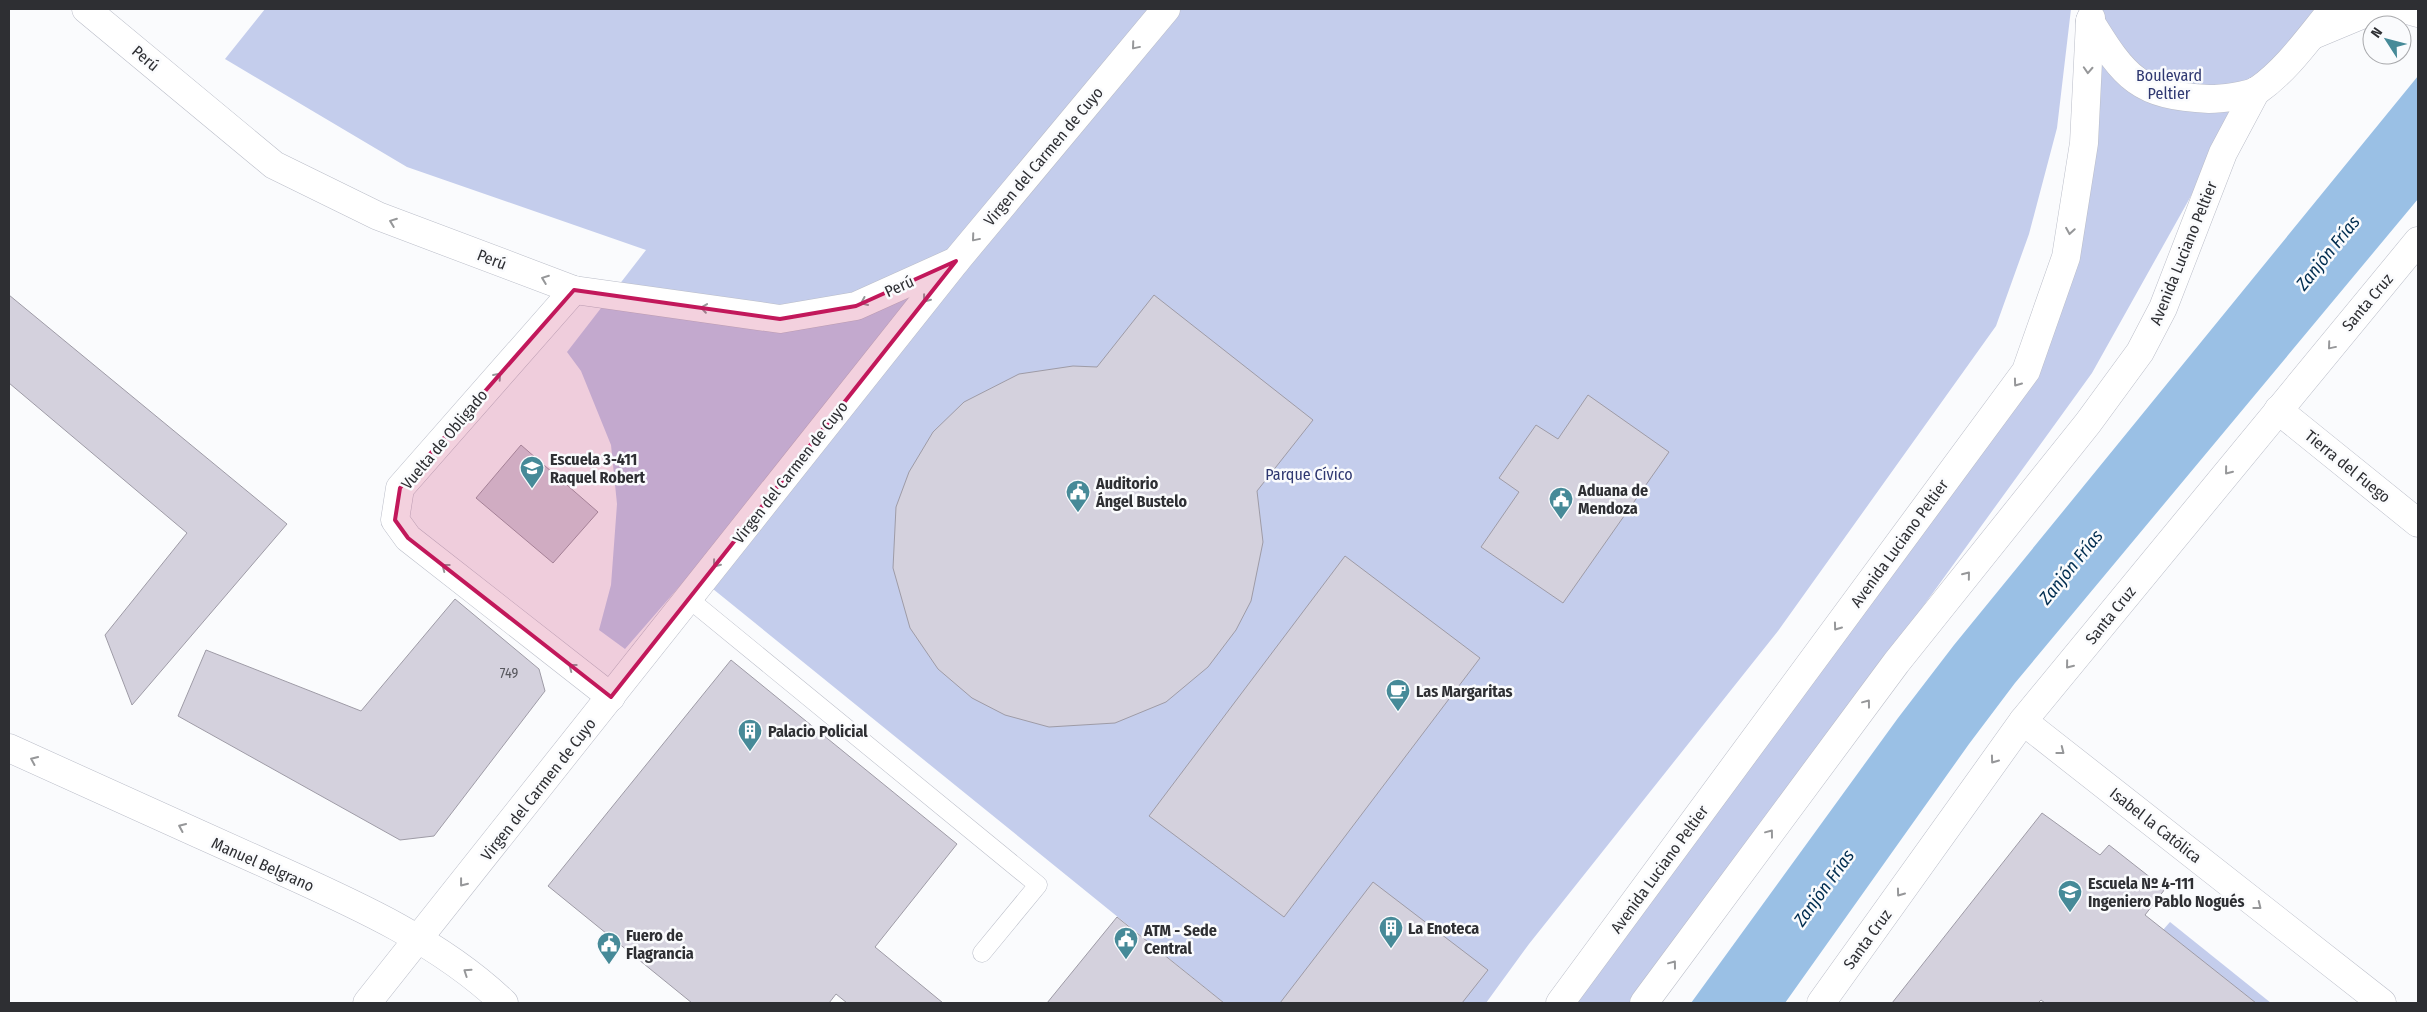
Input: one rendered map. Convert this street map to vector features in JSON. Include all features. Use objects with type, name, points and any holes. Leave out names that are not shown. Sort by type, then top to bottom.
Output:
[{"type":"street","name":"Perú","points":[[86,9],[274,164],[378,216],[574,290],[780,319],[856,306],[956,261]]},
{"type":"street","name":"Virgen del Carmen de Cuyo","points":[[367,1003],[956,261],[1166,9]]},
{"type":"street","points":[[2091,15],[2115,62],[2146,88],[2184,98],[2217,99],[2256,91],[2280,72],[2333,9]]},
{"type":"street","points":[[2310,37],[2361,15],[2390,9]]},
{"type":"street","points":[[2404,9],[2418,13]]},
{"type":"street","name":"Avenida Luciano Peltier","points":[[1560,1003],[2026,371],[2066,257],[2084,143],[2091,15]]},
{"type":"street","name":"Avenida Luciano Peltier","points":[[1644,1003],[1896,663],[2088,423],[2140,352],[2163,308],[2224,153],[2256,91]]},
{"type":"street","name":"Santa Cruz","points":[[1820,1003],[2023,721],[2418,241]]},
{"type":"street","name":"Vuelta de Obligado","points":[[574,290],[400,488],[395,520],[408,538],[611,697]]},
{"type":"street","name":"Tierra del Fuego","points":[[2278,410],[2418,523]]},
{"type":"street","name":"Isabel la Católica","points":[[2023,721],[2382,1003]]},
{"type":"street","name":"Manuel Belgrano","points":[[9,748],[341,899],[419,939],[480,981],[504,1003]]},
{"type":"lane","points":[[689,599],[1038,884],[982,953]]},
{"type":"highlighted area","points":[[956,261],[611,697],[408,538],[395,520],[400,488],[574,290],[780,319],[856,306]]},
{"type":"green space","name":"Parque Cívico","points":[[265,9],[2071,9],[2057,128],[2029,234],[1996,326],[1778,631],[1529,944],[1486,1003],[1224,1003],[692,572],[625,649],[599,630],[611,585],[617,504],[611,445],[581,371],[567,352],[646,250],[407,167],[225,59]]},
{"type":"green space","name":"Boulevard Peltier","points":[[2102,9],[2321,9],[2253,85],[2092,373],[1636,1003],[1570,1003],[2036,375],[2077,259]]},
{"type":"green space","points":[[2170,922],[2271,1003],[2256,1003],[2163,930]]},
{"type":"water","name":"Zanjón Frías","points":[[2418,76],[2418,199],[2015,683],[1969,744],[1785,1003],[1691,1003],[1898,718],[1954,645]]},
{"type":"building","points":[[9,295],[287,524],[132,705],[105,635],[187,533],[9,383]]},
{"type":"building","name":"Auditorio Ángel Bustelo","points":[[1154,295],[1313,420],[1257,491],[1263,542],[1251,601],[1236,630],[1208,667],[1166,702],[1115,723],[1049,727],[1005,715],[972,698],[938,669],[910,628],[893,568],[896,507],[909,472],[933,432],[964,402],[1019,374],[1073,366],[1097,367]]},
{"type":"building","name":"Aduana de Mendoza","points":[[1588,395],[1669,452],[1563,603],[1481,547],[1519,492],[1499,478],[1536,425],[1558,439]]},
{"type":"building","points":[[521,445],[598,512],[553,563],[476,498]]},
{"type":"building","points":[[1345,556],[1480,658],[1284,917],[1149,816]]},
{"type":"building","points":[[455,599],[539,669],[545,691],[434,836],[400,840],[178,716],[206,650],[361,711]]},
{"type":"building","name":"Palacio Policial","points":[[731,660],[957,844],[875,947],[943,1003],[847,1003],[836,994],[829,1003],[692,1003],[548,886]]},
{"type":"building","name":"Escuela Nº 4-111 Ingeniero Pablo Nogués","points":[[2042,813],[2100,855],[2109,845],[2165,889],[2145,915],[2256,1003],[2045,1003],[2041,1000],[2038,1003],[1892,1003]]},
{"type":"building","name":"La Enoteca","points":[[1373,882],[1488,970],[1462,1003],[1280,1003]]},
{"type":"building","name":"ATM - Sede Central","points":[[1117,917],[1224,1003],[1047,1003]]},
{"type":"place","name":"Escuela 3-411 Raquel Robert","points":[[532,489]]},
{"type":"place","name":"Auditorio Ángel Bustelo","points":[[1078,513]]},
{"type":"place","name":"Aduana de Mendoza","points":[[1561,520]]},
{"type":"place","name":"Las Margaritas","points":[[1398,712]]},
{"type":"place","name":"Palacio Policial","points":[[750,752]]},
{"type":"place","name":"Escuela Nº 4-111 Ingeniero Pablo Nogués","points":[[2070,913]]},
{"type":"place","name":"La Enoteca","points":[[1391,949]]},
{"type":"place","name":"ATM - Sede Central","points":[[1126,960]]},
{"type":"place","name":"Fuero de Flagrancia","points":[[609,965]]}]
